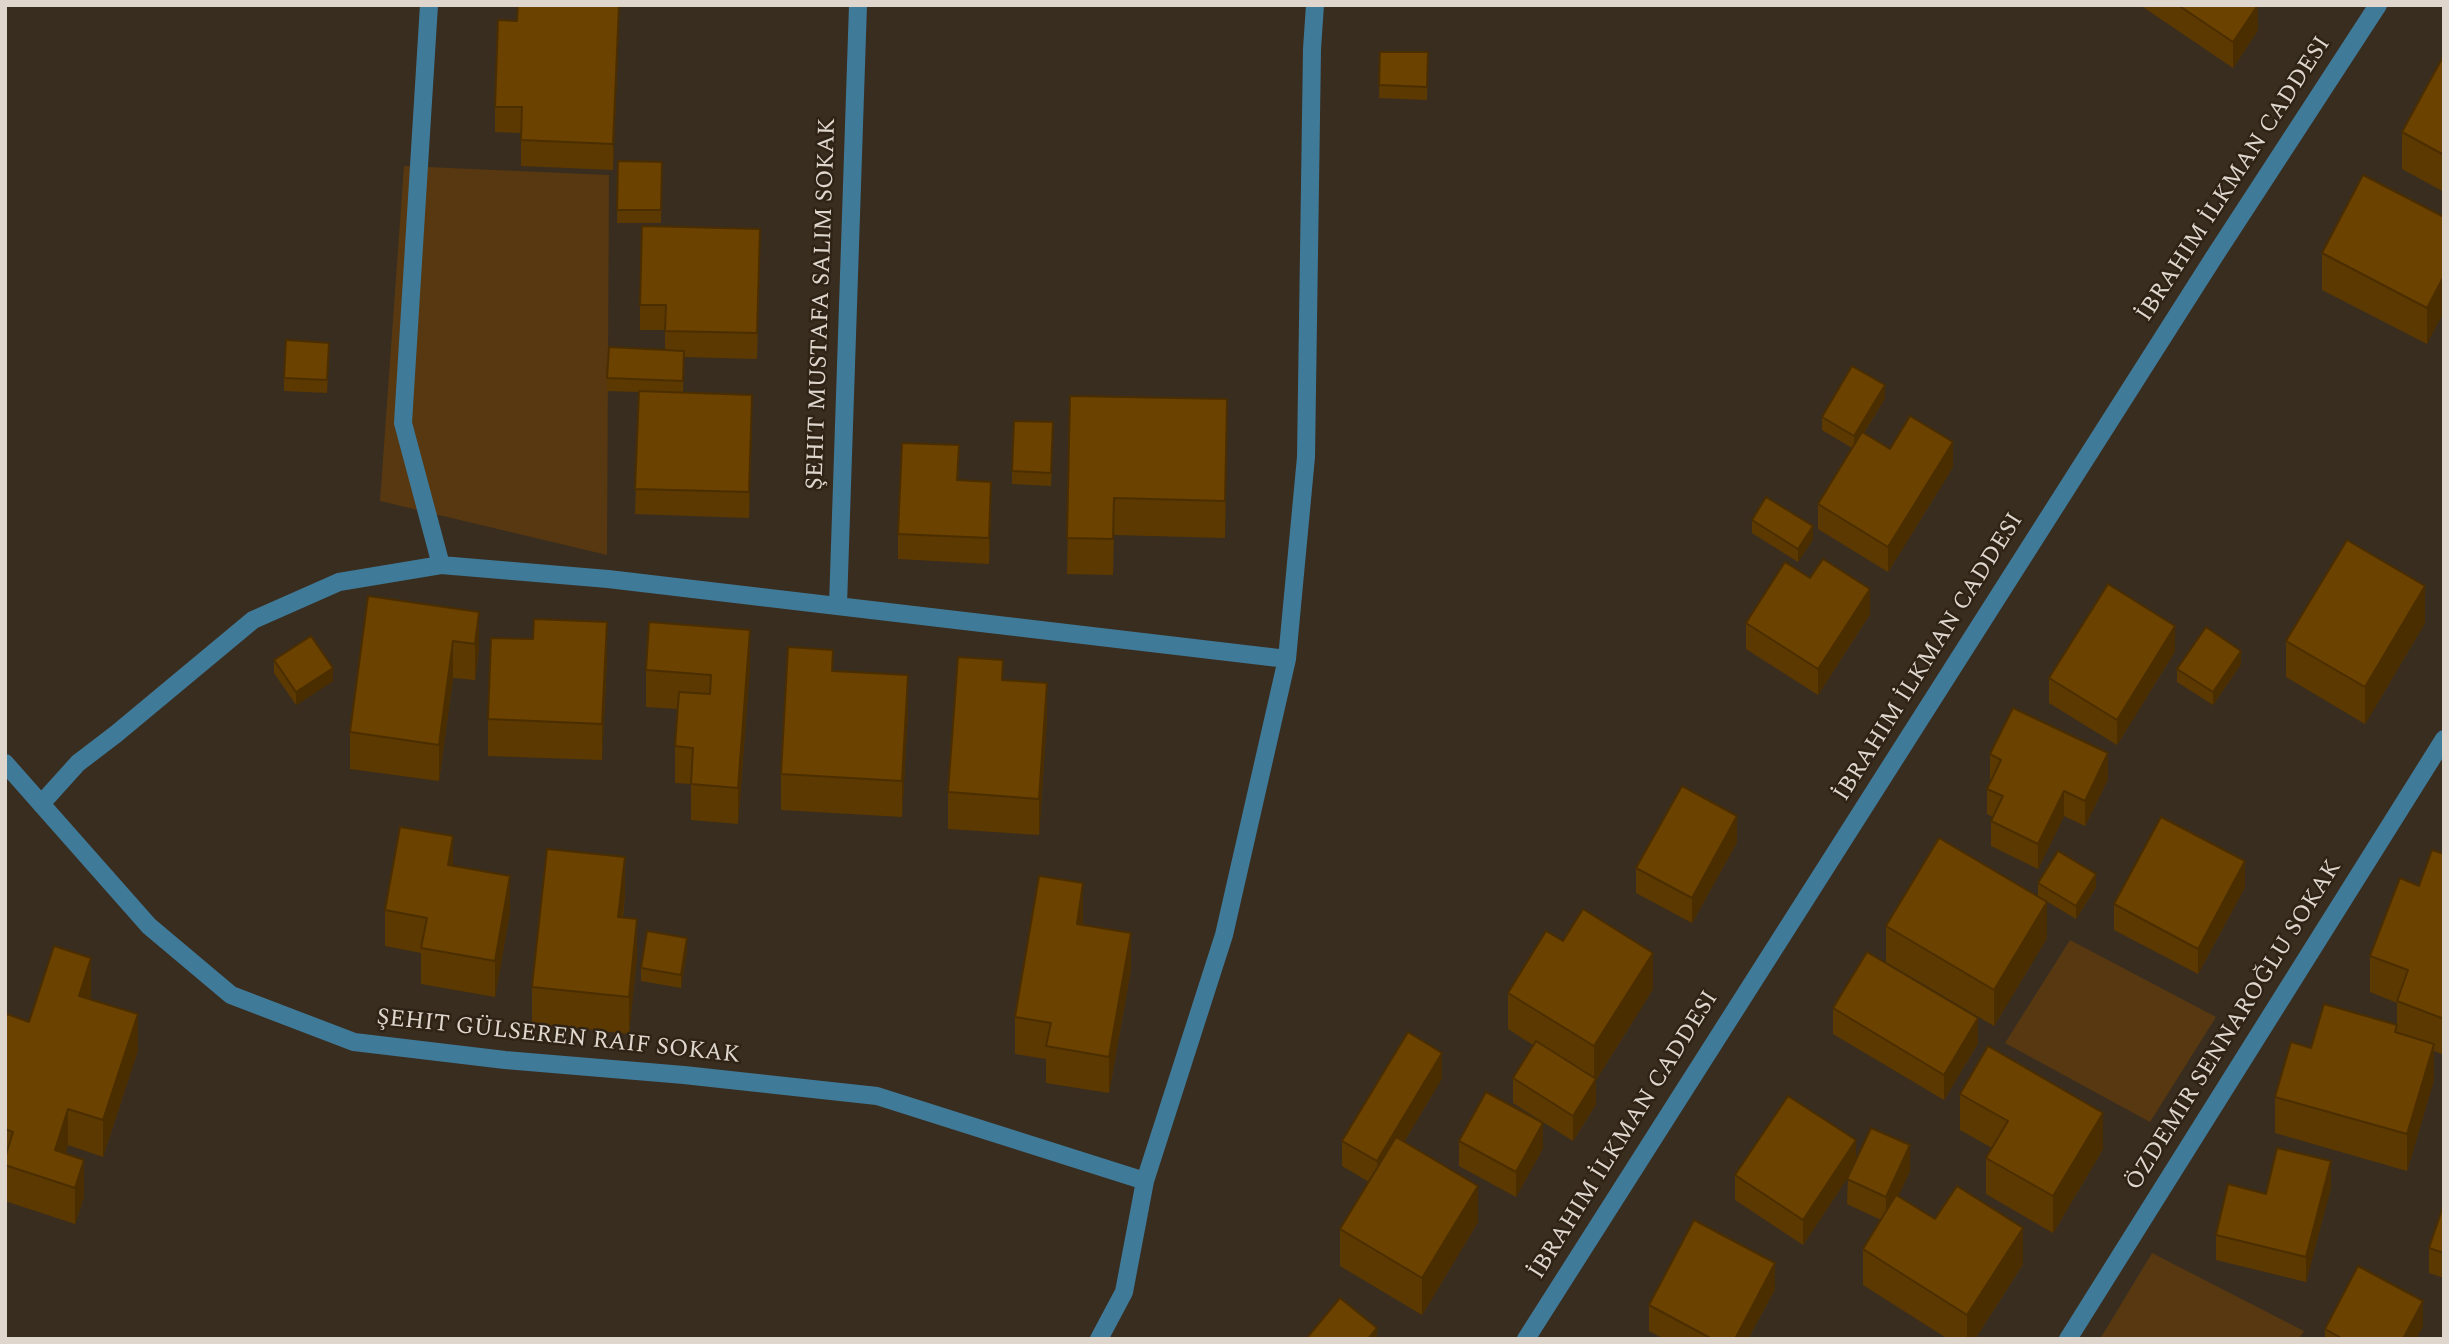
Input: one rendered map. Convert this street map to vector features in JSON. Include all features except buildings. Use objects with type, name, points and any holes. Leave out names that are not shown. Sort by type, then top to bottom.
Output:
[{"type":"street","points":[[429,5],[403,423],[441,565]]},
{"type":"street","name":"ŞEHIT MUSTAFA SALIM SOKAK","points":[[838,605],[858,5]]},
{"type":"street","points":[[1099,1339],[1124,1292],[1145,1181],[1224,935],[1287,659],[1307,457],[1312,49],[1315,5]]},
{"type":"street","name":"İBRAHIM İLKMAN CADDESI","points":[[1525,1339],[2206,268],[2378,5]]},
{"type":"street","points":[[41,804],[78,763],[253,620],[339,582],[441,565],[608,579],[1287,659]]},
{"type":"street","name":"ÖZDEMIR SENNAROĞLU SOKAK","points":[[2068,1339],[2444,739]]},
{"type":"street","name":"ŞEHIT GÜLSEREN RAIF SOKAK","points":[[5,763],[149,926],[232,995],[354,1042],[505,1060],[684,1075],[877,1096],[1145,1181]]},
{"type":"shaded area","points":[[404,166],[609,175],[607,555],[380,501]]},
{"type":"shaded area","points":[[2070,940],[2216,1017],[2150,1122],[2005,1043]]},
{"type":"shaded area","points":[[2152,1253],[2304,1331],[2299,1339],[2100,1339]]}]
